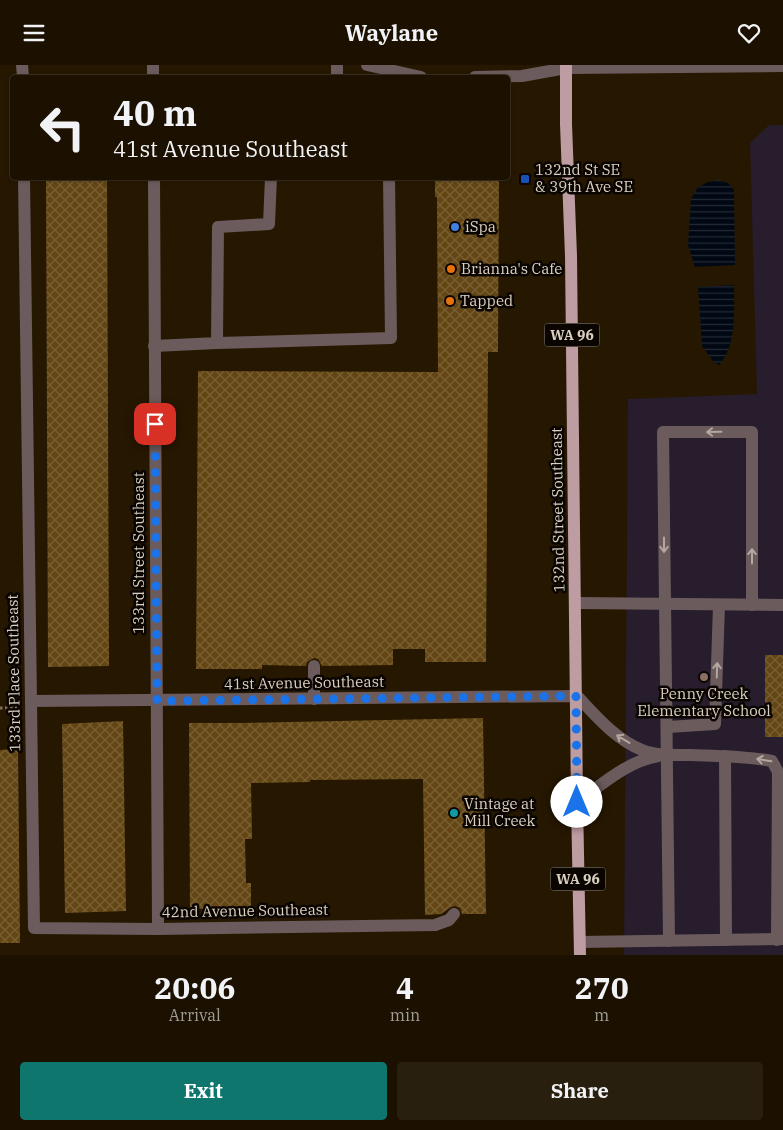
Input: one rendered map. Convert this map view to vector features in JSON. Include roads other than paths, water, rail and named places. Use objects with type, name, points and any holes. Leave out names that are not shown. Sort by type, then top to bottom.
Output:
[{"type":"main road","name":"132nd Street Southeast","points":[[566,66],[572,276],[580,949]]},
{"type":"street","points":[[367,65],[412,75]]},
{"type":"street","points":[[510,76],[522,76],[566,66],[783,66]]},
{"type":"street","name":"133rd Place Southeast","points":[[24,180],[34,927]]},
{"type":"street","name":"133rd Street Southeast","points":[[154,180],[158,929]]},
{"type":"street","points":[[217,343],[218,227],[269,224],[271,180]]},
{"type":"street","points":[[154,346],[391,338],[389,180]]},
{"type":"street","points":[[669,941],[668,727],[664,605],[664,432],[752,432],[752,605]]},
{"type":"street","points":[[576,603],[783,605]]},
{"type":"street","points":[[668,727],[715,724],[719,605]]},
{"type":"street","points":[[314,666],[314,699]]},
{"type":"street","points":[[576,696],[617,736],[642,750],[668,755],[725,756],[772,761],[778,772],[780,939],[669,941],[580,949]]},
{"type":"street","name":"41st Avenue Southeast","points":[[31,701],[576,696]]},
{"type":"street","points":[[577,802],[630,765],[644,759],[668,755]]},
{"type":"street","points":[[725,756],[726,941]]},
{"type":"street","name":"42nd Avenue Southeast","points":[[34,927],[158,929],[435,925],[443,923],[454,914]]},
{"type":"place","name":"132nd St SE & 39th Ave SE","points":[[525,179]]},
{"type":"place","name":"iSpa","points":[[455,227]]},
{"type":"place","name":"Brianna's Cafe","points":[[451,269]]},
{"type":"place","name":"Tapped","points":[[450,301]]},
{"type":"place","name":"Penny Creek Elementary School","points":[[704,677]]},
{"type":"place","name":"Vintage at Mill Creek","points":[[454,813]]}]
